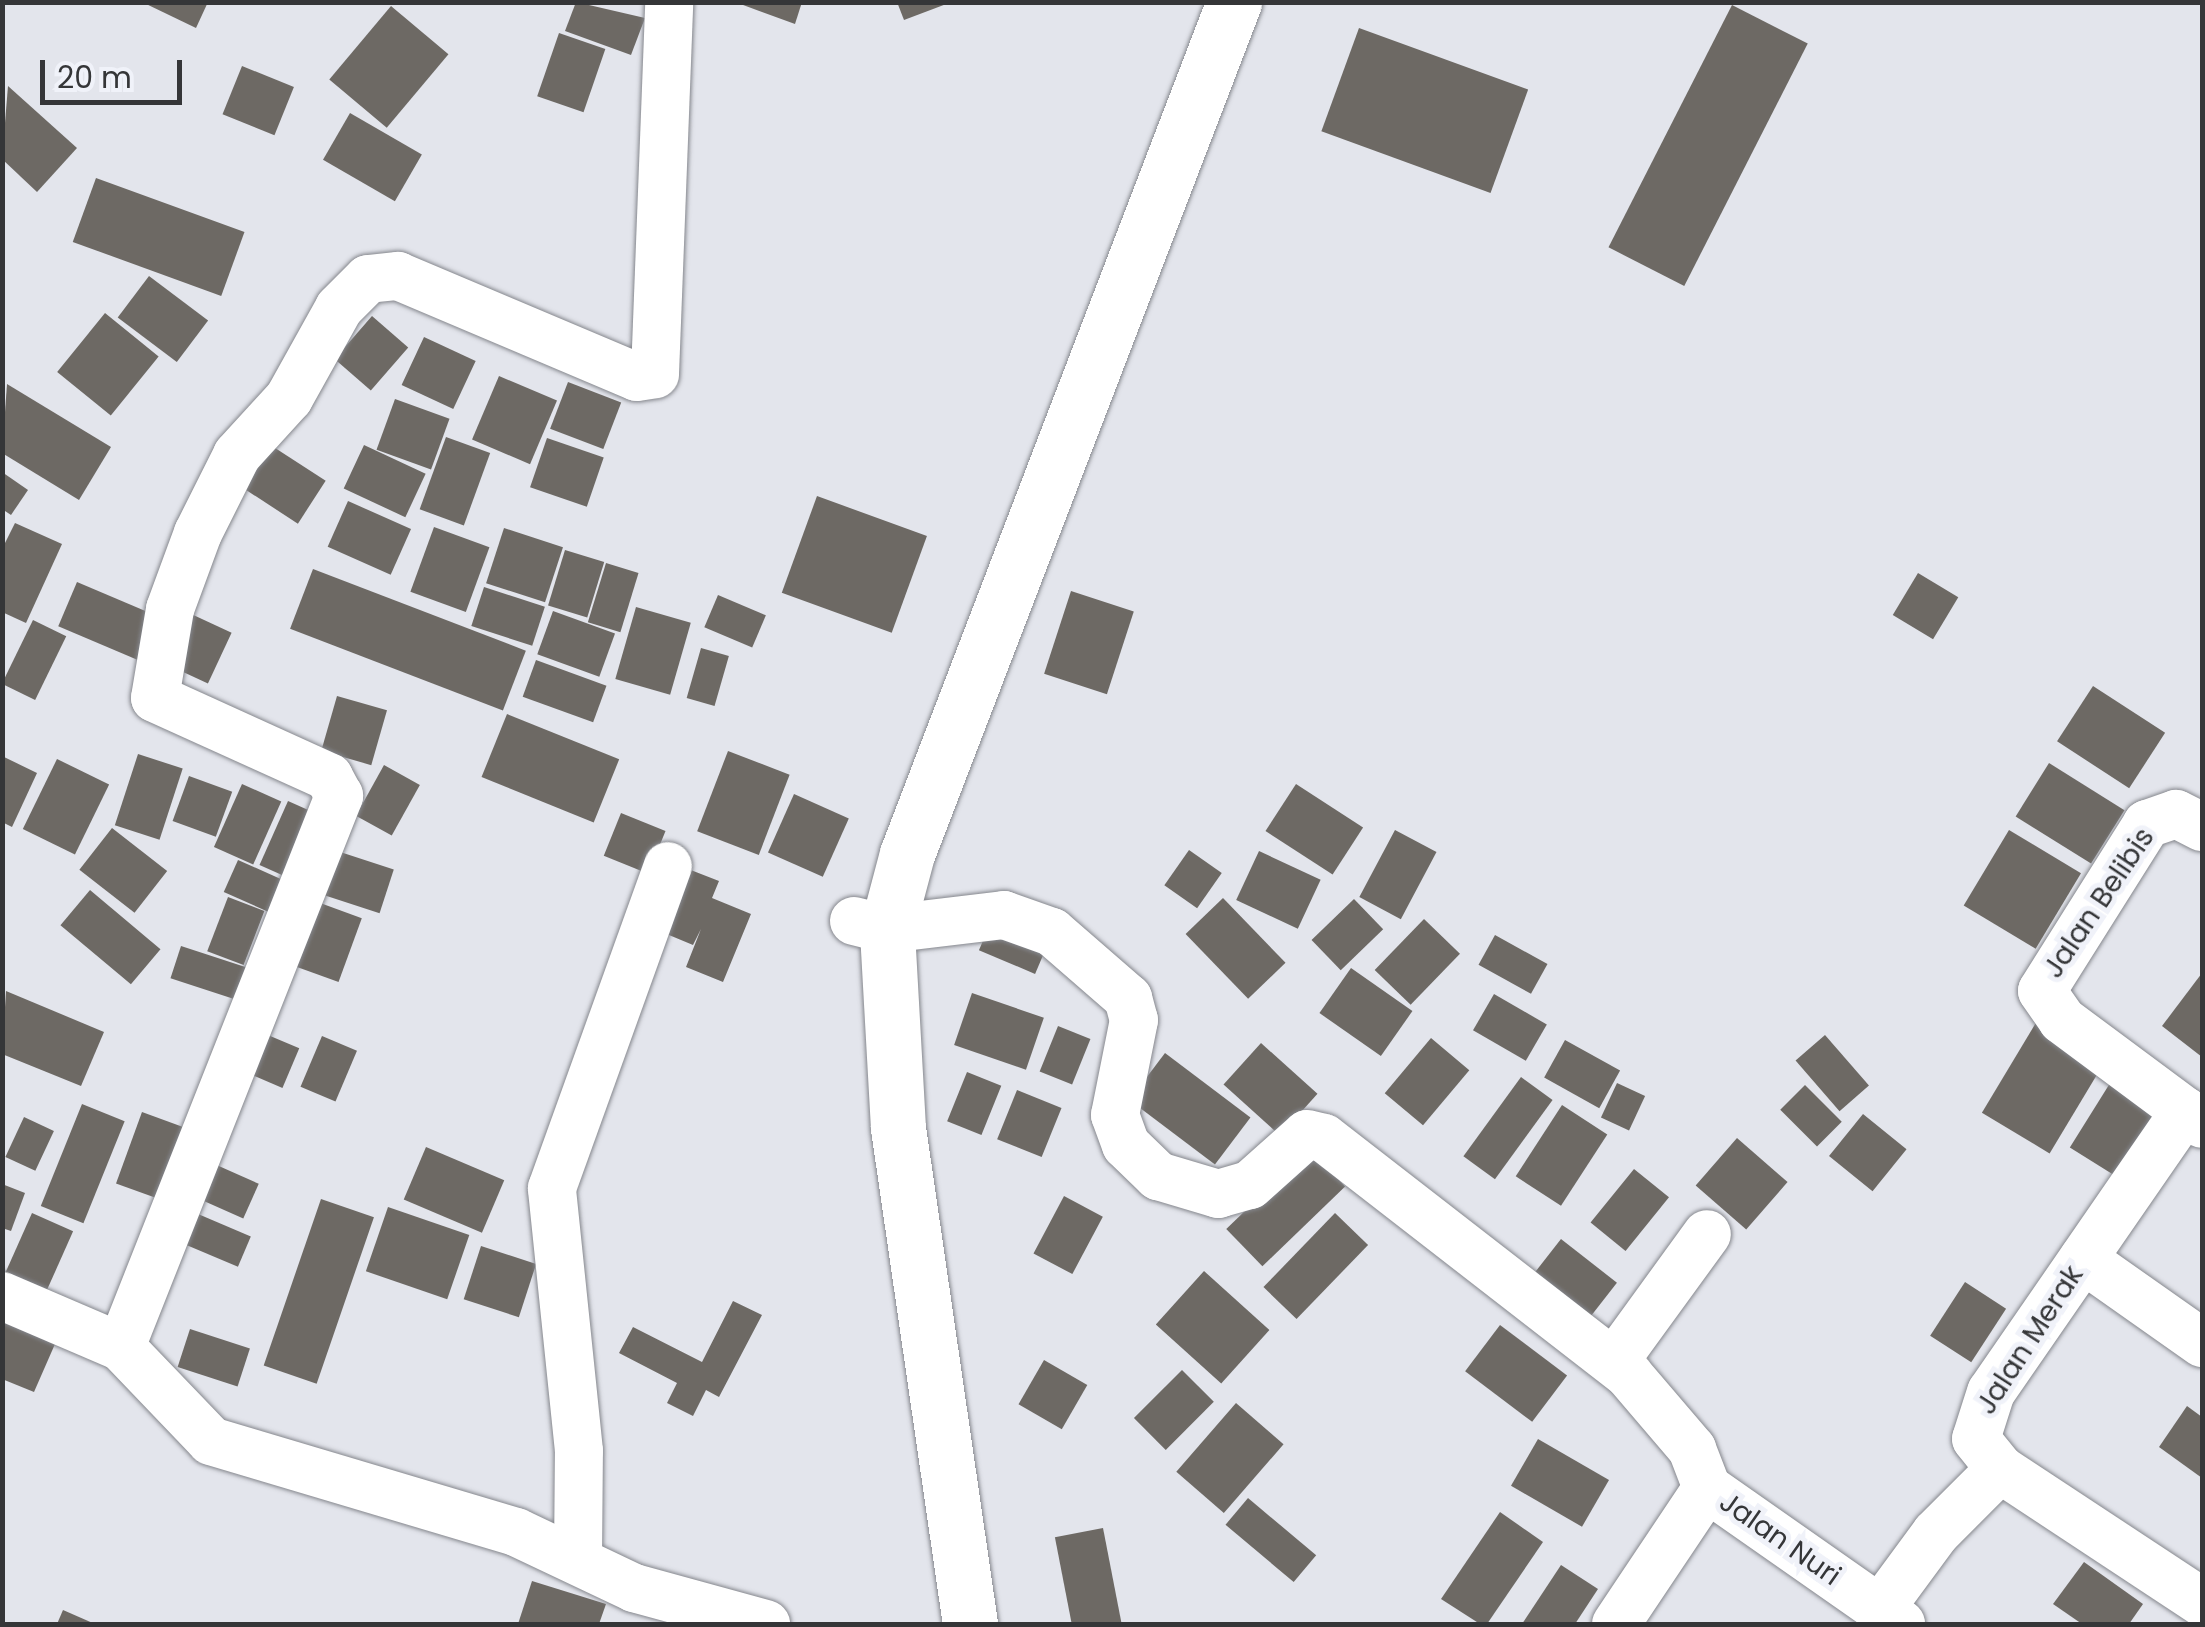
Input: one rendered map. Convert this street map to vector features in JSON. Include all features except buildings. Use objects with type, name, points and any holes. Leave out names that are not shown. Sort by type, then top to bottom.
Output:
[{"type":"street","points":[[121,1347],[339,796],[329,777],[155,698],[170,609],[198,534],[236,454],[288,398],[339,308],[368,279],[398,276],[637,376],[655,374],[669,2]]},
{"type":"street","points":[[936,1624],[851,1012],[871,925],[1194,2]]},
{"type":"street","points":[[970,1624],[871,925],[907,854],[1234,2]]},
{"type":"street","name":"Jalan Belibis","points":[[2194,1118],[2062,1020],[2042,992],[2147,824],[2164,814],[2198,815]]},
{"type":"street","points":[[578,1558],[580,1452],[552,1188],[556,1158],[668,866]]},
{"type":"street","points":[[871,925],[1004,915],[1052,932],[1128,998],[1134,1020],[1115,1114],[1126,1145],[1158,1176],[1218,1194],[1250,1185],[1307,1134],[1324,1138],[1614,1362],[1672,1422],[1707,1488],[1616,1624]]},
{"type":"street","name":"Jalan Merak","points":[[2194,1118],[2083,1259],[1976,1424],[1976,1439],[2000,1469],[2202,1602]]},
{"type":"street","points":[[1614,1362],[1707,1234]]},
{"type":"street","points":[[2083,1259],[2202,1344]]},
{"type":"street","points":[[2,1296],[121,1347],[211,1441],[578,1558],[628,1606],[766,1624]]},
{"type":"street","points":[[1890,1617],[1936,1532],[2000,1469]]},
{"type":"street","name":"Jalan Nuri","points":[[1707,1488],[1890,1617]]}]
